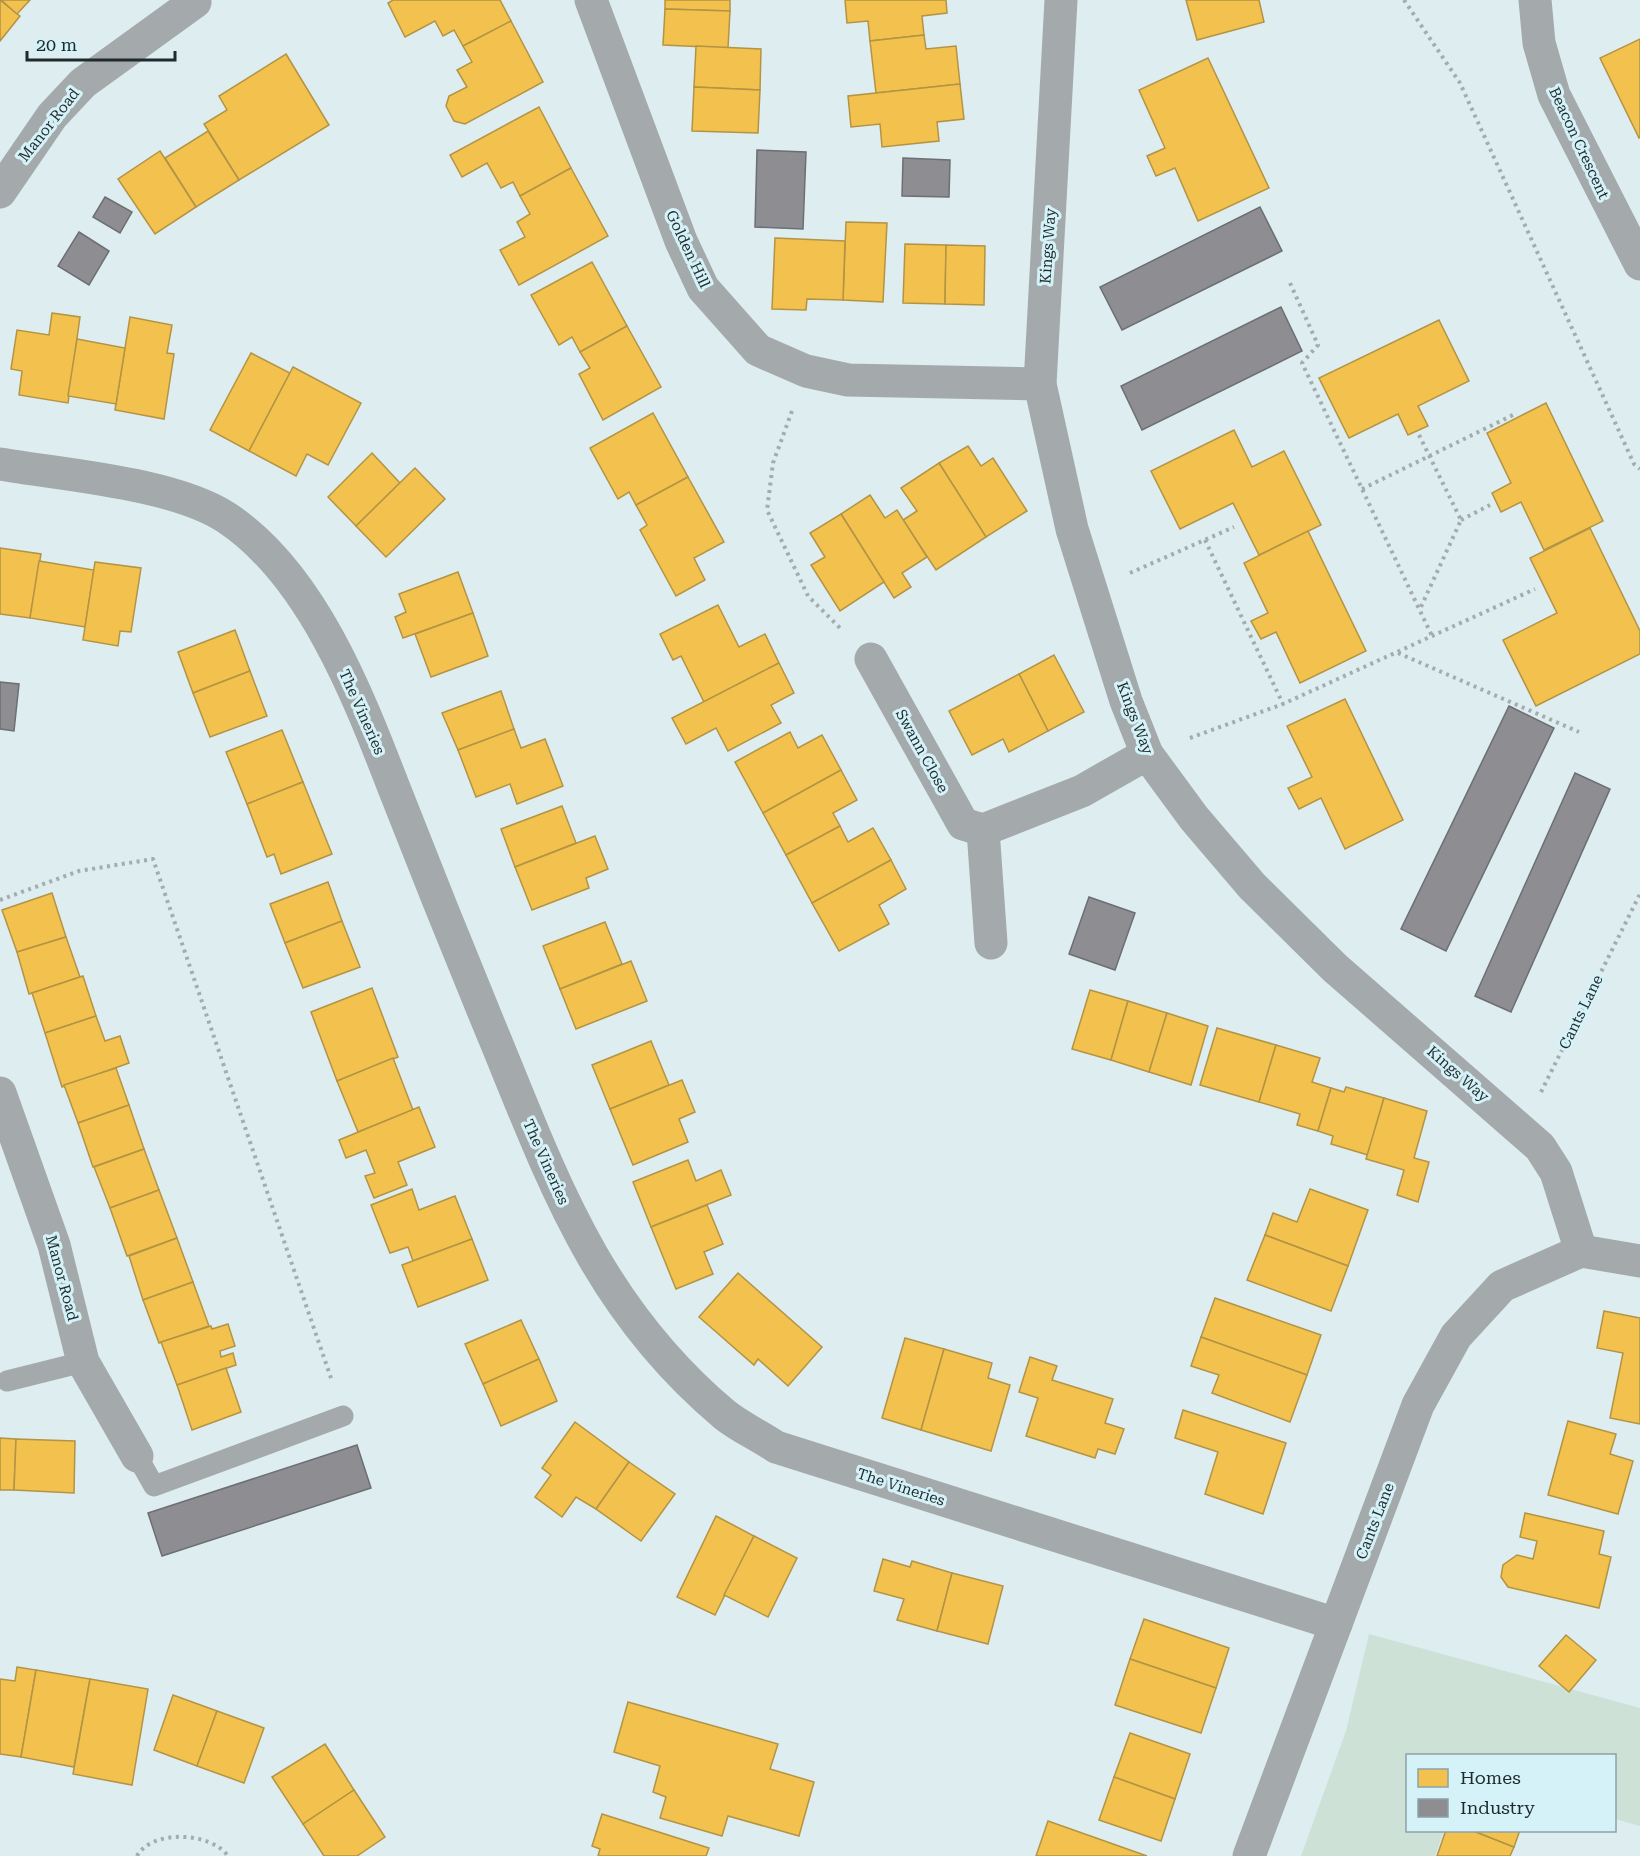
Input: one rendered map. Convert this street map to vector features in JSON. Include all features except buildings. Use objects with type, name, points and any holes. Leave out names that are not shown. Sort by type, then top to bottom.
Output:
[{"type":"street","name":"Golden Hill","points":[[591,0],[681,241],[703,288],[758,350],[806,371],[848,380],[1040,384]]},
{"type":"street","name":"Kings Way","points":[[1061,0],[1040,384],[1072,530],[1126,701],[1147,754],[1194,818],[1252,886],[1335,968],[1540,1147],[1556,1172],[1581,1251]]},
{"type":"street","name":"Beacon Crescent","points":[[1535,0],[1539,44],[1554,95],[1636,251]]},
{"type":"street","name":"Manor Road","points":[[0,192],[52,116],[83,83],[195,2]]},
{"type":"street","name":"The Vineries","points":[[0,464],[150,489],[196,502],[224,516],[252,537],[276,561],[303,598],[334,651],[378,747],[552,1180],[593,1259],[635,1323],[682,1374],[727,1416],[777,1447],[1336,1624]]},
{"type":"street","name":"Swann Close","points":[[871,659],[963,824],[983,830]]},
{"type":"street","points":[[992,943],[983,830],[1082,791],[1147,754]]},
{"type":"street","name":"Manor Road","points":[[0,1093],[54,1245],[83,1362],[136,1456]]},
{"type":"street","name":"Cants Lane","points":[[1249,1856],[1418,1405],[1456,1336],[1502,1286],[1581,1251]]},
{"type":"street","points":[[1581,1251],[1640,1261]]},
{"type":"lane","points":[[7,1381],[83,1362]]},
{"type":"lane","points":[[136,1456],[154,1486],[344,1416]]},
{"type":"path","points":[[1404,0],[1460,83],[1634,464],[1640,469]]},
{"type":"path","points":[[1290,283],[1318,345],[1302,363],[1432,636]]},
{"type":"path","points":[[806,371],[773,463],[767,510],[808,596],[871,659]]},
{"type":"path","points":[[1362,489],[1513,415]]},
{"type":"path","points":[[1419,435],[1461,520]]},
{"type":"path","points":[[1420,609],[1461,520],[1490,504]]},
{"type":"path","points":[[1091,590],[1234,527]]},
{"type":"path","points":[[1205,540],[1283,704]]},
{"type":"path","points":[[1147,754],[1283,704],[1535,589]]},
{"type":"path","points":[[1397,652],[1579,732]]},
{"type":"path","points":[[0,900],[79,871],[153,859],[344,1416]]},
{"type":"path","name":"Cants Lane","points":[[1522,1131],[1640,894]]},
{"type":"path","points":[[137,1856],[140,1850],[164,1838],[193,1837],[224,1850],[228,1856]]},
{"type":"green space","points":[[1369,1634],[1640,1708],[1640,1826],[1616,1819],[1616,1754],[1406,1754],[1406,1832],[1444,1832],[1435,1856],[1301,1856],[1346,1731]]}]
